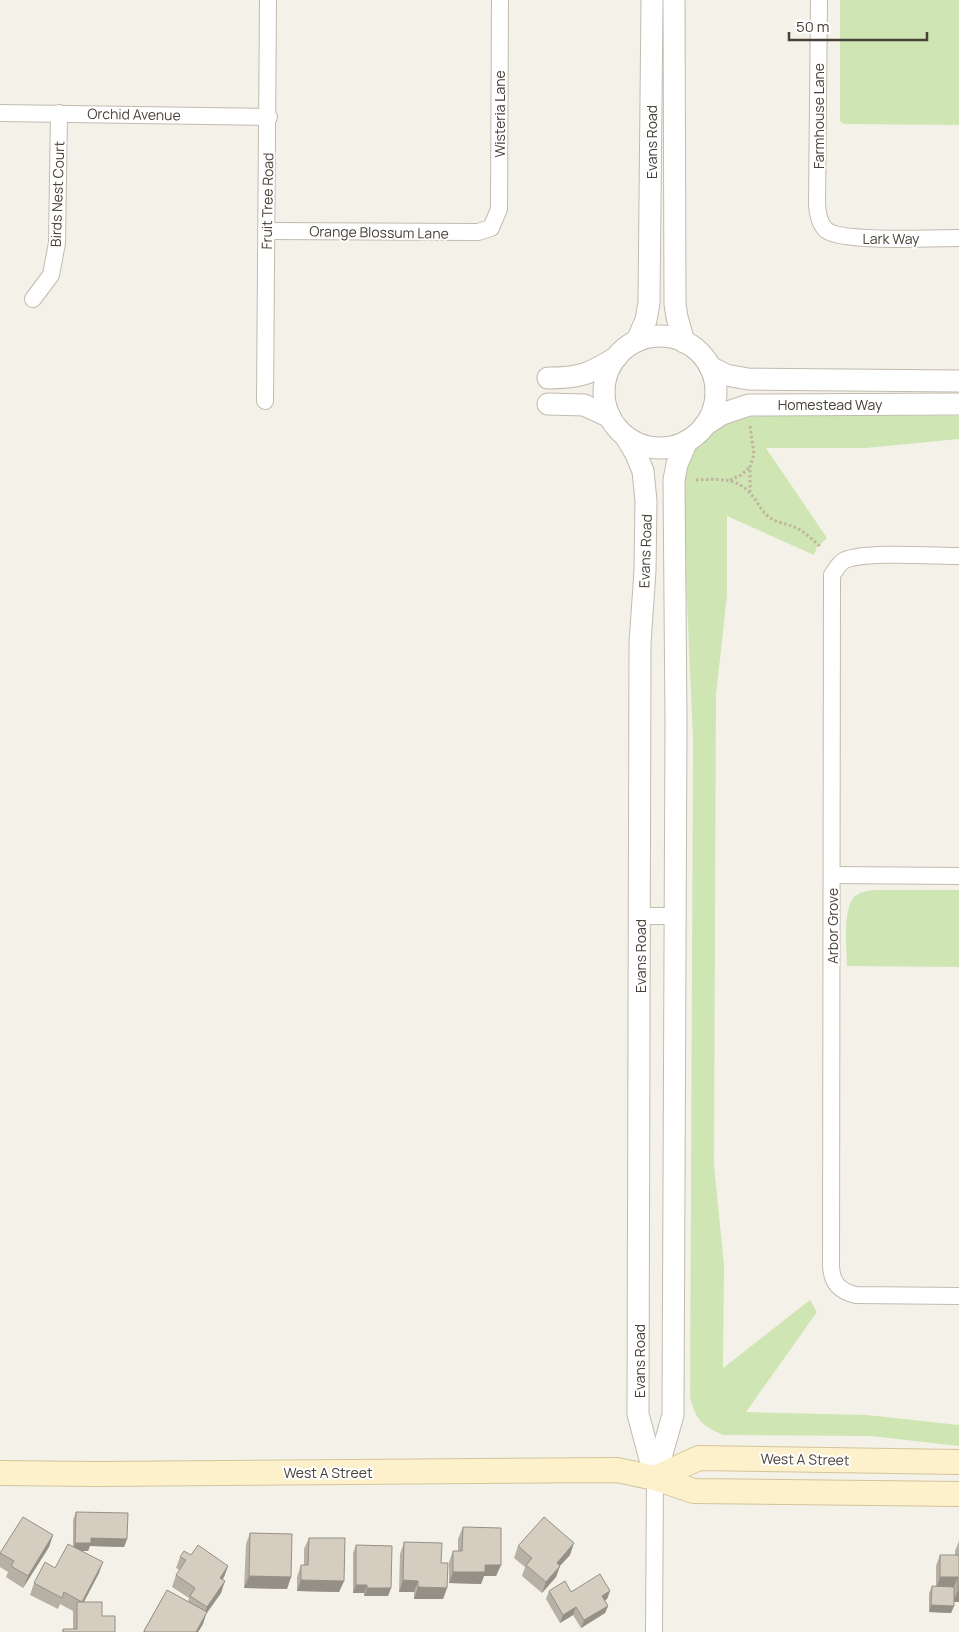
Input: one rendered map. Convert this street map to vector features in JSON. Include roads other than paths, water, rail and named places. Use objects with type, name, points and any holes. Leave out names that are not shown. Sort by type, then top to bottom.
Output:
[{"type":"main road","name":"West A Street","points":[[655,1478],[699,1458],[959,1462]]},
{"type":"main road","name":"West A Street","points":[[0,1472],[97,1474],[616,1470],[655,1478],[694,1491],[959,1494]]},
{"type":"street","name":"Fruit Tree Road","points":[[265,401],[269,116],[268,0]]},
{"type":"street","name":"Wisteria Lane","points":[[491,228],[499,209],[500,0]]},
{"type":"street","name":"Evans Road","points":[[637,341],[646,320],[649,303],[652,0]]},
{"type":"street","name":"Evans Road","points":[[674,0],[675,304],[684,342]]},
{"type":"street","name":"Farmhouse Lane","points":[[819,0],[817,205],[818,217],[825,229]]},
{"type":"street","name":"Orchid Avenue","points":[[0,112],[269,116]]},
{"type":"street","name":"Birds Nest Court","points":[[33,299],[51,275],[57,242],[59,113]]},
{"type":"street","name":"Orange Blossum Lane","points":[[266,231],[478,232],[491,228]]},
{"type":"street","name":"Lark Way","points":[[825,229],[841,236],[854,238],[959,238]]},
{"type":"street","points":[[661,336],[684,342],[695,348],[710,367],[716,391],[713,409],[705,425],[687,441],[675,446],[656,447],[637,443],[626,437],[610,417],[604,392],[610,368],[626,348],[637,341],[661,336]]},
{"type":"street","points":[[548,378],[576,377],[598,368],[617,357]]},
{"type":"street","name":"Homestead Way","points":[[710,367],[726,375],[748,379],[959,381]]},
{"type":"street","points":[[548,404],[584,405],[610,417]]},
{"type":"street","name":"Homestead Way","points":[[705,425],[722,414],[749,405],[959,404]]},
{"type":"street","name":"Evans Road","points":[[626,437],[643,471],[646,501],[645,571],[640,643],[641,916],[638,1414],[655,1478],[654,1632]]},
{"type":"street","name":"Evans Road","points":[[655,1478],[673,1415],[674,480],[677,464],[687,441]]},
{"type":"street","name":"Arbor Grove","points":[[959,556],[853,557],[840,563],[832,575],[831,1266],[834,1283],[856,1296],[959,1296]]},
{"type":"street","points":[[832,875],[959,876]]},
{"type":"street","points":[[641,916],[675,916]]}]
